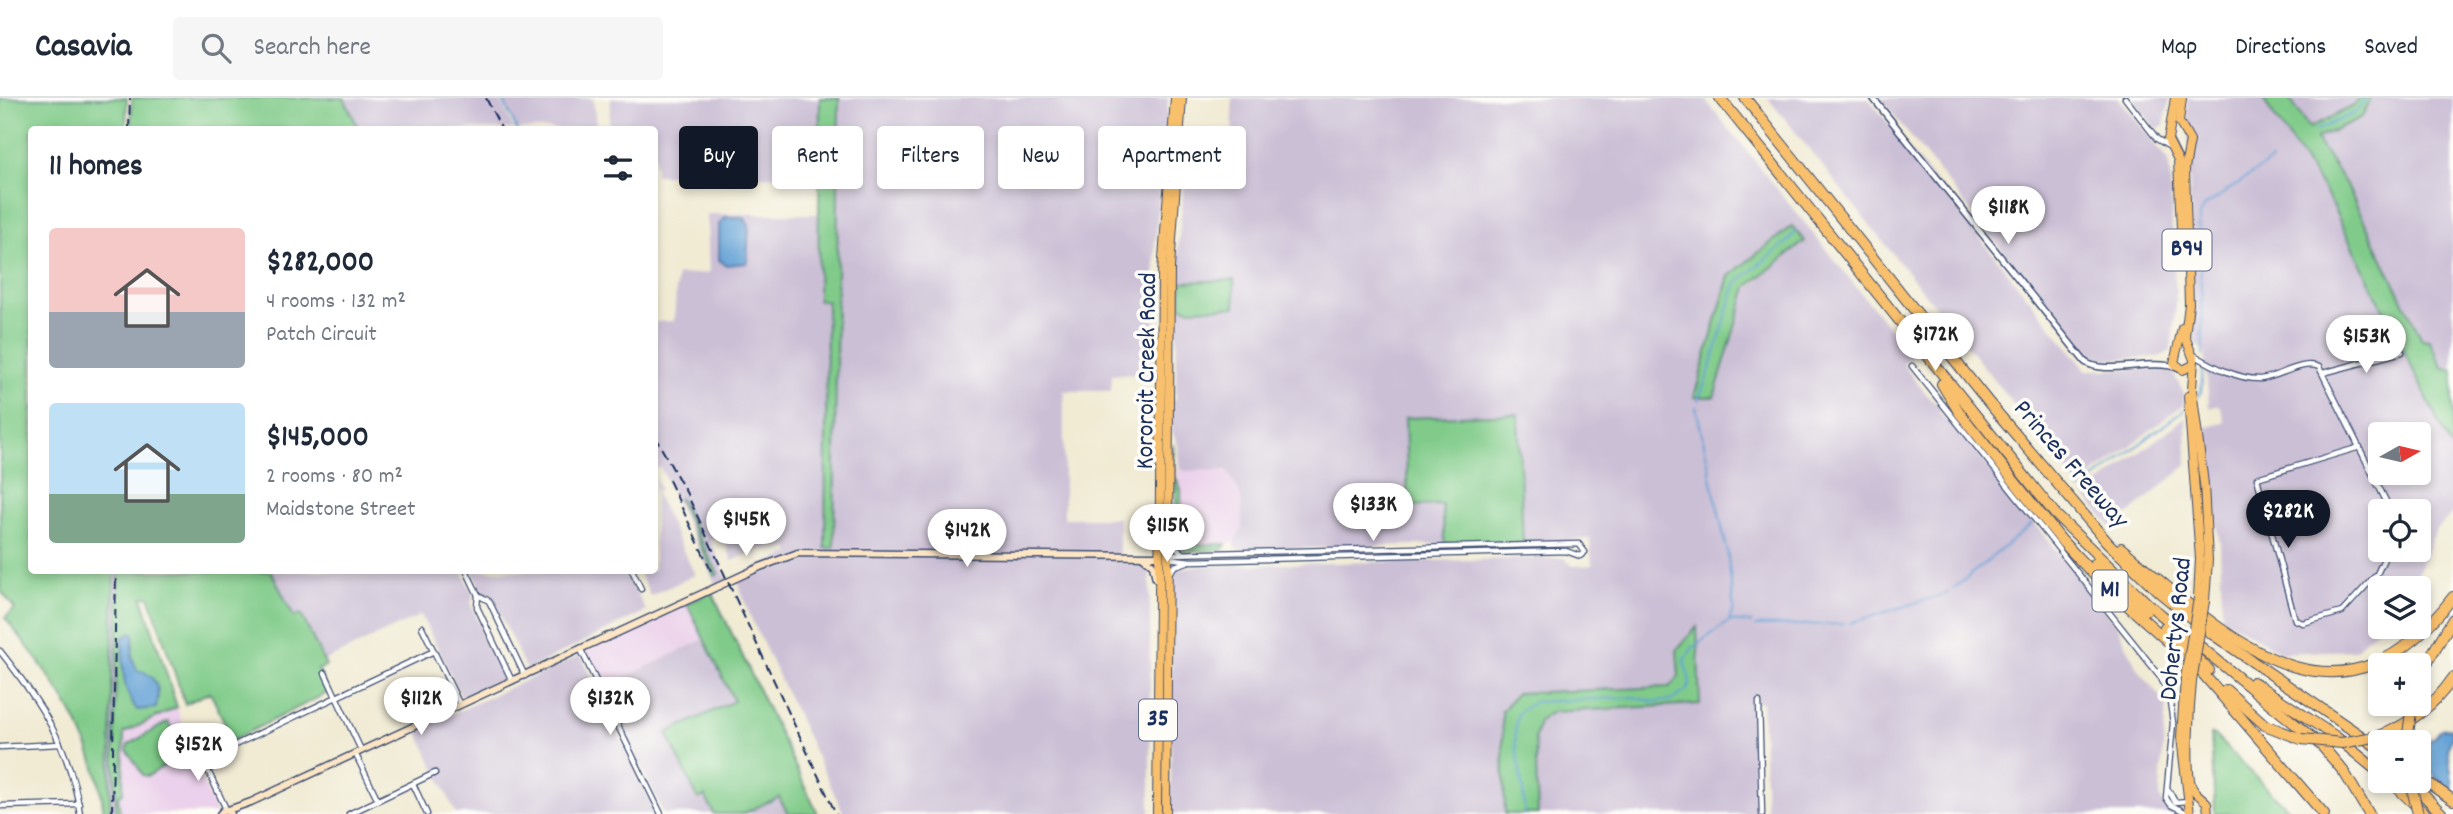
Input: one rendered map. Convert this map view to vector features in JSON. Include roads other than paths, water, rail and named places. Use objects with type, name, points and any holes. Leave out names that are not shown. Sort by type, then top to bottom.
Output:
[{"type":"highway","name":"Princes Freeway","points":[[1720,98],[2016,469],[2083,543],[2165,618]]},
{"type":"highway","name":"Princes Freeway","points":[[1745,98],[2066,496],[2134,569],[2186,614],[2330,714]]},
{"type":"highway","name":"Princes Freeway","points":[[1920,347],[1959,412],[2062,541],[2099,580],[2199,668],[2324,814]]},
{"type":"highway","points":[[2016,469],[2061,525],[2109,578],[2180,639],[2244,709],[2265,725],[2301,739],[2342,743],[2379,736],[2425,710],[2453,678]]},
{"type":"highway","points":[[2066,496],[2112,540],[2212,621],[2260,654],[2299,669],[2342,672],[2385,659],[2419,637],[2453,597]]},
{"type":"highway","points":[[2165,618],[2322,746],[2344,772],[2368,814]]},
{"type":"highway","name":"M1","points":[[2165,618],[2336,737],[2368,763]]},
{"type":"highway","points":[[2431,656],[2453,619]]},
{"type":"highway","name":"M1","points":[[2330,714],[2368,741]]},
{"type":"highway","name":"M1","points":[[2330,714],[2368,744]]},
{"type":"highway","points":[[2431,785],[2453,800]]},
{"type":"highway","points":[[2403,793],[2425,814]]},
{"type":"highway","points":[[2412,793],[2418,814]]},
{"type":"highway","points":[[2422,793],[2442,814]]},
{"type":"main road","name":"Kororoit Creek Road","points":[[1163,814],[1167,576],[1159,542],[1164,414],[1163,248],[1175,98]]},
{"type":"main road","name":"Kororoit Creek Road","points":[[1165,312],[1182,98]]},
{"type":"main road","name":"B94","points":[[2175,98],[2169,136],[2178,162],[2183,299],[2175,355],[2179,369]]},
{"type":"main road","name":"B94","points":[[2182,98],[2179,122],[2189,138],[2185,183],[2189,304],[2185,336],[2193,365]]},
{"type":"main road","points":[[2169,136],[2177,130],[2183,131]]},
{"type":"main road","points":[[2172,149],[2180,152],[2188,147]]},
{"type":"main road","points":[[2175,355],[2184,349],[2191,353]]},
{"type":"main road","points":[[2179,369],[2193,365]]},
{"type":"main road","name":"Dohertys Road","points":[[2189,808],[2181,730],[2208,560],[2201,452],[2192,389],[2193,365]]},
{"type":"main road","name":"Dohertys Road","points":[[2179,369],[2187,383],[2195,463],[2202,600]]},
{"type":"main road","name":"Kororoit Creek Road","points":[[1163,814],[1159,594],[1167,520],[1164,414]]},
{"type":"main road","points":[[1143,557],[1159,542]]},
{"type":"main road","points":[[225,812],[772,562],[832,554],[1164,556]]},
{"type":"main road","points":[[1143,557],[1155,568],[1159,594]]},
{"type":"main road","name":"Dohertys Road","points":[[2188,680],[2190,780],[2193,789],[2203,799],[2207,812]]},
{"type":"main road","points":[[2189,808],[2203,799]]},
{"type":"street","points":[[1873,98],[2085,362],[2097,366],[2157,363],[2179,369]]},
{"type":"street","points":[[2125,98],[2160,142],[2172,149]]},
{"type":"street","points":[[2152,132],[2169,136]]},
{"type":"street","points":[[2323,373],[2402,352]]},
{"type":"street","points":[[2191,353],[2245,377],[2262,379],[2314,365],[2323,373],[2385,499]]},
{"type":"street","points":[[2157,363],[2175,355]]},
{"type":"street","points":[[2193,365],[2209,363]]},
{"type":"street","points":[[1912,366],[2162,678],[2172,710],[2168,801],[2189,808]]},
{"type":"street","points":[[2360,447],[2257,478],[2295,620],[2303,623],[2342,612],[2377,574],[2382,562]]},
{"type":"street","points":[[1167,520],[1175,545],[1186,554]]},
{"type":"street","points":[[1164,556],[1191,561],[1299,555],[1536,549],[1567,551],[1580,556],[1585,552],[1579,544],[1536,549]]},
{"type":"street","points":[[1231,553],[1231,560]]},
{"type":"street","points":[[1164,556],[1231,553],[1299,555]]},
{"type":"street","points":[[1167,576],[1175,566],[1191,561]]},
{"type":"street","points":[[468,574],[478,595],[477,607],[513,682]]},
{"type":"street","points":[[634,574],[641,589]]},
{"type":"street","points":[[478,595],[489,601],[525,676]]},
{"type":"street","points":[[422,627],[460,705]]},
{"type":"street","points":[[581,650],[661,814]]},
{"type":"street","points":[[0,651],[43,708],[60,744],[80,814]]},
{"type":"street","points":[[225,812],[202,761],[434,651]]},
{"type":"street","points":[[324,673],[378,800]]},
{"type":"street","points":[[1759,702],[1762,814]]},
{"type":"street","points":[[0,747],[60,744]]},
{"type":"street","points":[[349,814],[435,773]]},
{"type":"street","points":[[2169,783],[2171,800],[2189,808]]},
{"type":"street","points":[[412,784],[427,814]]},
{"type":"street","points":[[0,806],[79,804]]},
{"type":"water","points":[[726,217],[743,217],[749,224],[747,263],[726,265],[719,260],[719,224]]},
{"type":"water","points":[[131,632],[134,634],[132,657],[137,670],[149,675],[156,684],[156,708],[137,710],[128,693],[122,639]]},
{"type":"water","points":[[2450,728],[2453,735],[2448,748],[2453,790],[2431,773],[2431,740],[2441,729]]},
{"type":"waterway","points":[[502,98],[515,126]]},
{"type":"waterway","points":[[2315,131],[2356,112],[2365,98]]},
{"type":"waterway","points":[[2203,355],[2199,215],[2205,206],[2271,161]]},
{"type":"waterway","points":[[1698,400],[1736,283],[1786,243],[1796,231]]},
{"type":"waterway","points":[[2197,398],[2201,392],[2203,368]]},
{"type":"waterway","points":[[1696,407],[1726,546]]},
{"type":"waterway","points":[[2080,490],[2185,409]]},
{"type":"waterway","points":[[1953,589],[2032,524]]},
{"type":"waterway","points":[[1727,549],[1734,609],[1729,620]]},
{"type":"waterway","points":[[1850,623],[1948,593]]},
{"type":"waterway","points":[[1524,814],[1515,738],[1518,713],[1534,702],[1634,697],[1655,702],[1672,700],[1687,690],[1690,682],[1684,661],[1693,647],[1730,621],[1751,623]]},
{"type":"waterway","points":[[1755,626],[1843,624]]},
{"type":"railway","points":[[129,126],[130,98]]},
{"type":"railway","points":[[486,98],[500,126]]},
{"type":"railway","points":[[658,442],[687,494],[836,814]]},
{"type":"railway","points":[[669,480],[713,575]]},
{"type":"railway","points":[[112,814],[116,574]]}]
